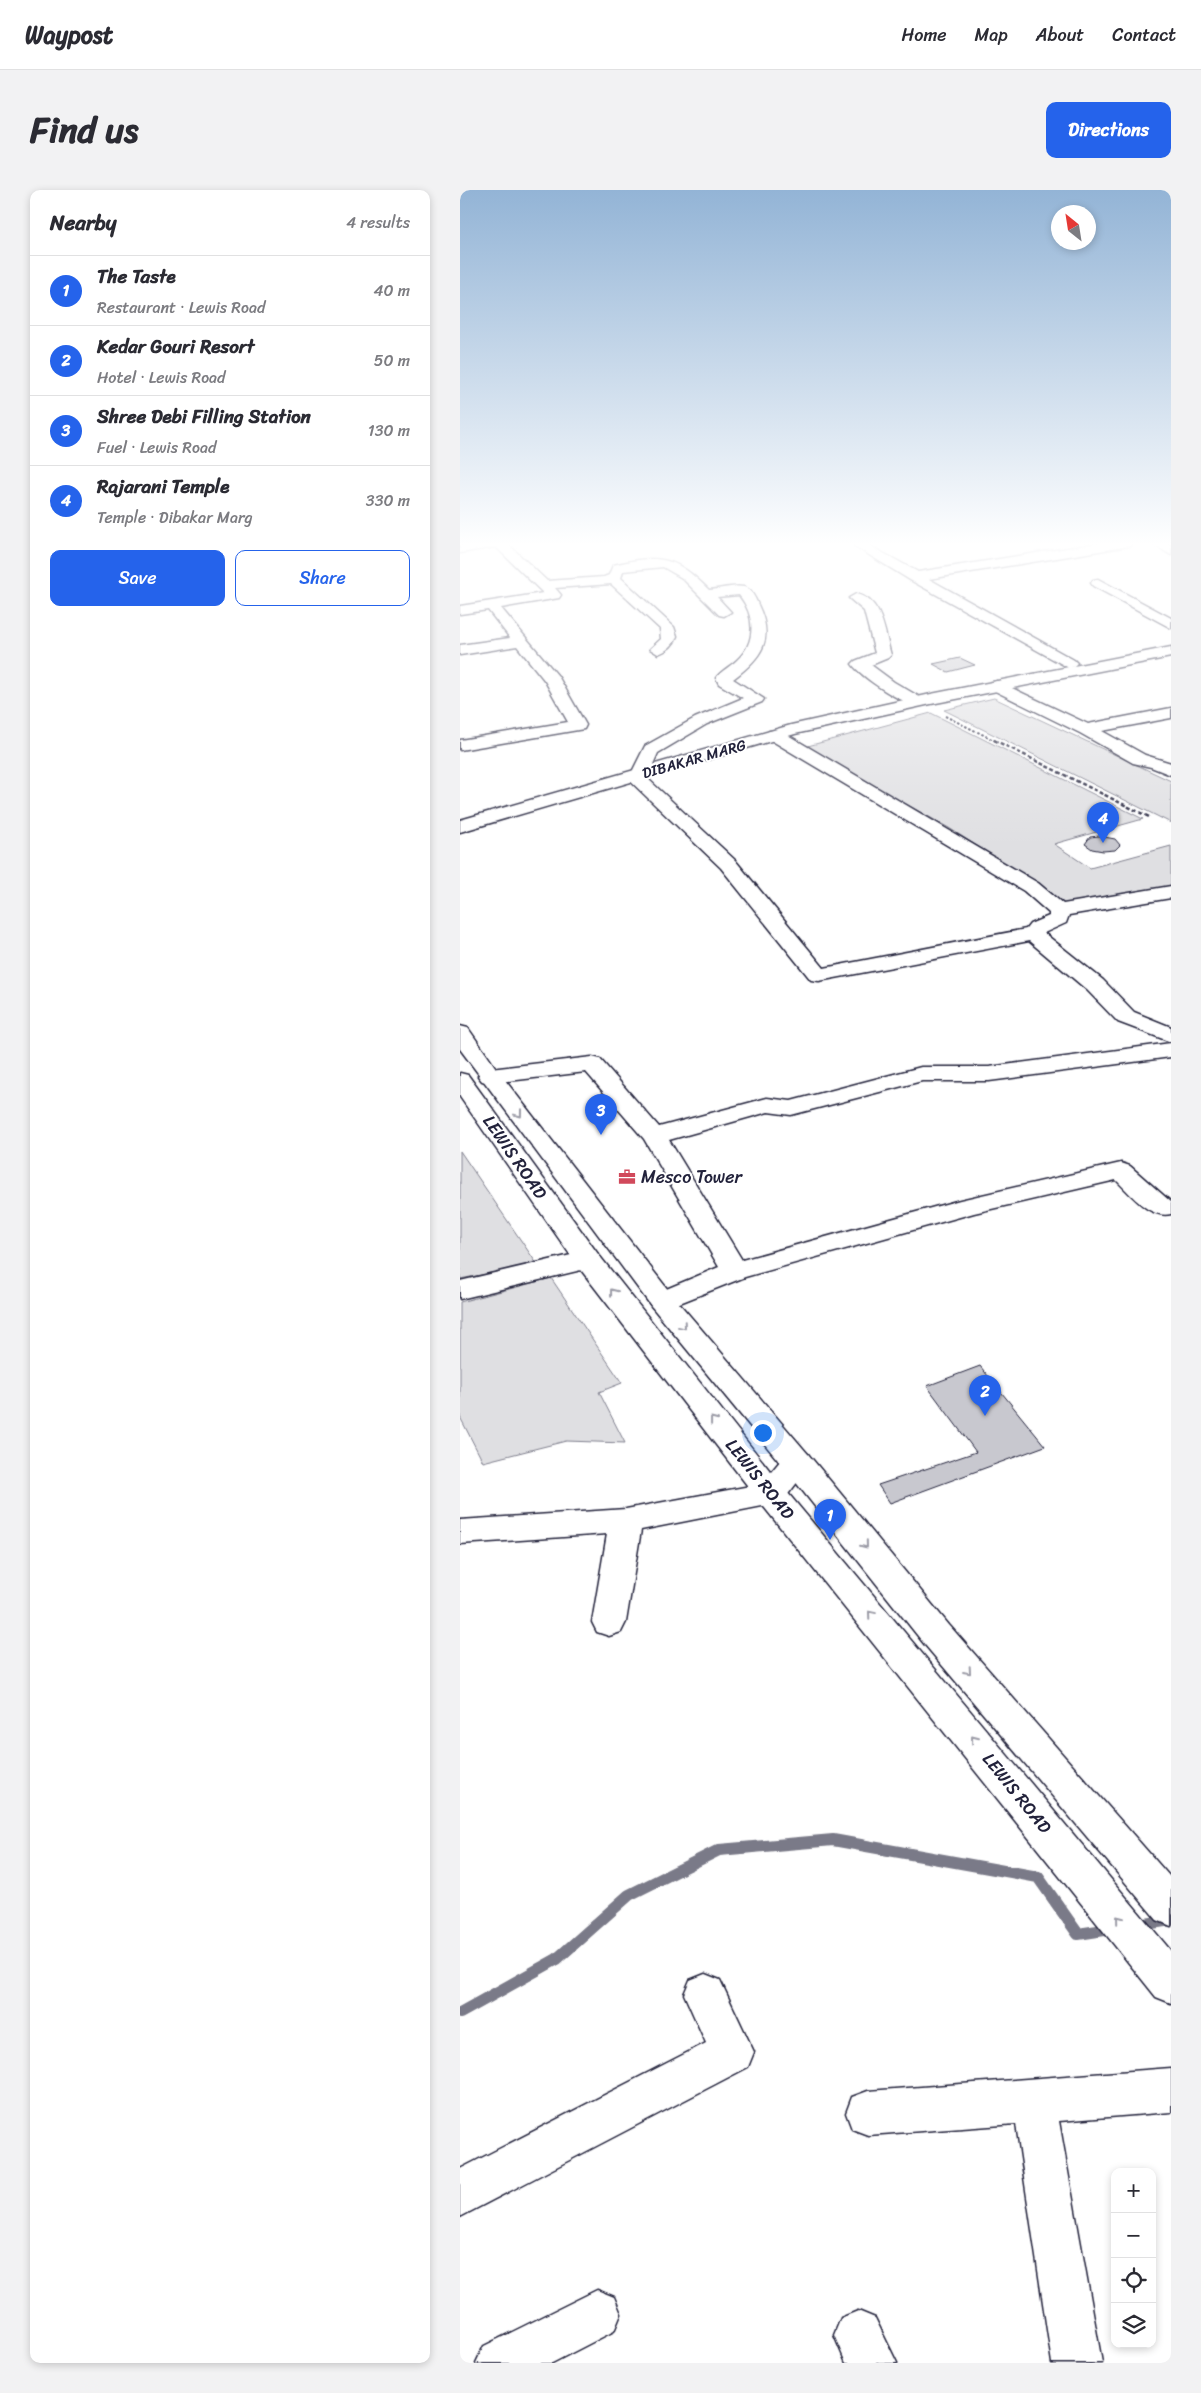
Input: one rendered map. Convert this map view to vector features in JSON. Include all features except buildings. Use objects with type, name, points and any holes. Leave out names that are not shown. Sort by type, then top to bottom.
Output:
[{"type":"street","points":[[460,650],[503,643]]},
{"type":"street","points":[[460,745],[578,725],[552,679],[521,643]]},
{"type":"street","points":[[658,649],[665,643]]},
{"type":"street","points":[[758,643],[758,647],[745,663],[724,678],[725,681],[756,699],[701,721],[651,750],[637,776],[728,864],[819,975],[1033,934],[1037,928],[1059,919],[1060,911]]},
{"type":"street","points":[[880,643],[883,655],[860,664],[888,685],[929,704]]},
{"type":"street","points":[[1034,643],[1069,663]]},
{"type":"street","name":"DIBAKAR MARG","points":[[929,704],[940,692],[946,690],[1069,663],[1171,645]]},
{"type":"street","name":"DIBAKAR MARG","points":[[460,826],[775,735],[929,704],[997,686],[1171,652]]},
{"type":"street","points":[[997,686],[1086,728],[1138,758],[1166,764]]},
{"type":"street","points":[[1086,728],[1171,713]]},
{"type":"street","points":[[775,735],[1031,888],[1060,911],[1171,892]]},
{"type":"street","points":[[1033,934],[1095,985],[1126,1016],[1171,1035]]},
{"type":"street","points":[[1126,1016],[1171,1014]]},
{"type":"street","name":"LEWIS ROAD","points":[[460,1033],[475,1078],[588,1260],[771,1494],[1161,1970]]},
{"type":"street","points":[[654,1136],[767,1105],[791,1108],[843,1096],[921,1074],[989,1074],[1171,1050]]},
{"type":"street","points":[[475,1078],[592,1064],[654,1136],[735,1271]]},
{"type":"street","name":"LEWIS ROAD","points":[[475,1078],[613,1234],[662,1301],[797,1462],[937,1635],[1171,1907]]},
{"type":"street","points":[[662,1301],[735,1271],[969,1206],[1121,1171],[1168,1213]]},
{"type":"street","points":[[460,1290],[552,1270],[588,1260]]},
{"type":"street","points":[[460,1532],[626,1521],[771,1494],[797,1462]]},
{"type":"street","points":[[609,1622],[626,1521]]},
{"type":"street","points":[[460,2194],[733,2052],[705,1994]]},
{"type":"street","points":[[868,2113],[1171,2090]]},
{"type":"street","points":[[1034,2101],[1077,2363]]},
{"type":"street","points":[[502,2363],[597,2314]]},
{"type":"path","points":[[929,704],[1151,818]]},
{"type":"shaded area","points":[[994,698],[1171,781],[1171,823],[944,710]]},
{"type":"shaded area","points":[[931,713],[1143,819],[1054,844],[1090,868],[1171,846],[1171,888],[1064,905],[1047,891],[949,828],[804,747]]},
{"type":"shaded area","points":[[460,1151],[537,1264],[460,1279]]},
{"type":"shaded area","points":[[551,1278],[622,1383],[599,1392],[625,1443],[566,1441],[483,1462],[460,1417],[460,1302]]},
{"type":"waterway","points":[[460,2013],[557,1959],[629,1895],[719,1850],[833,1840],[1038,1877],[1078,1934],[1111,1929]]},
{"type":"waterway","points":[[1139,1925],[1171,1920]]},
{"type":"place","name":"Rajarani Temple","points":[[1103,843]]},
{"type":"place","name":"Shree Debi Filling Station","points":[[601,1135]]},
{"type":"place","name":"Mesco Tower","points":[[627,1177]]},
{"type":"place","name":"Kedar Gouri Resort","points":[[985,1416]]},
{"type":"place","name":"The Taste","points":[[830,1540]]}]
